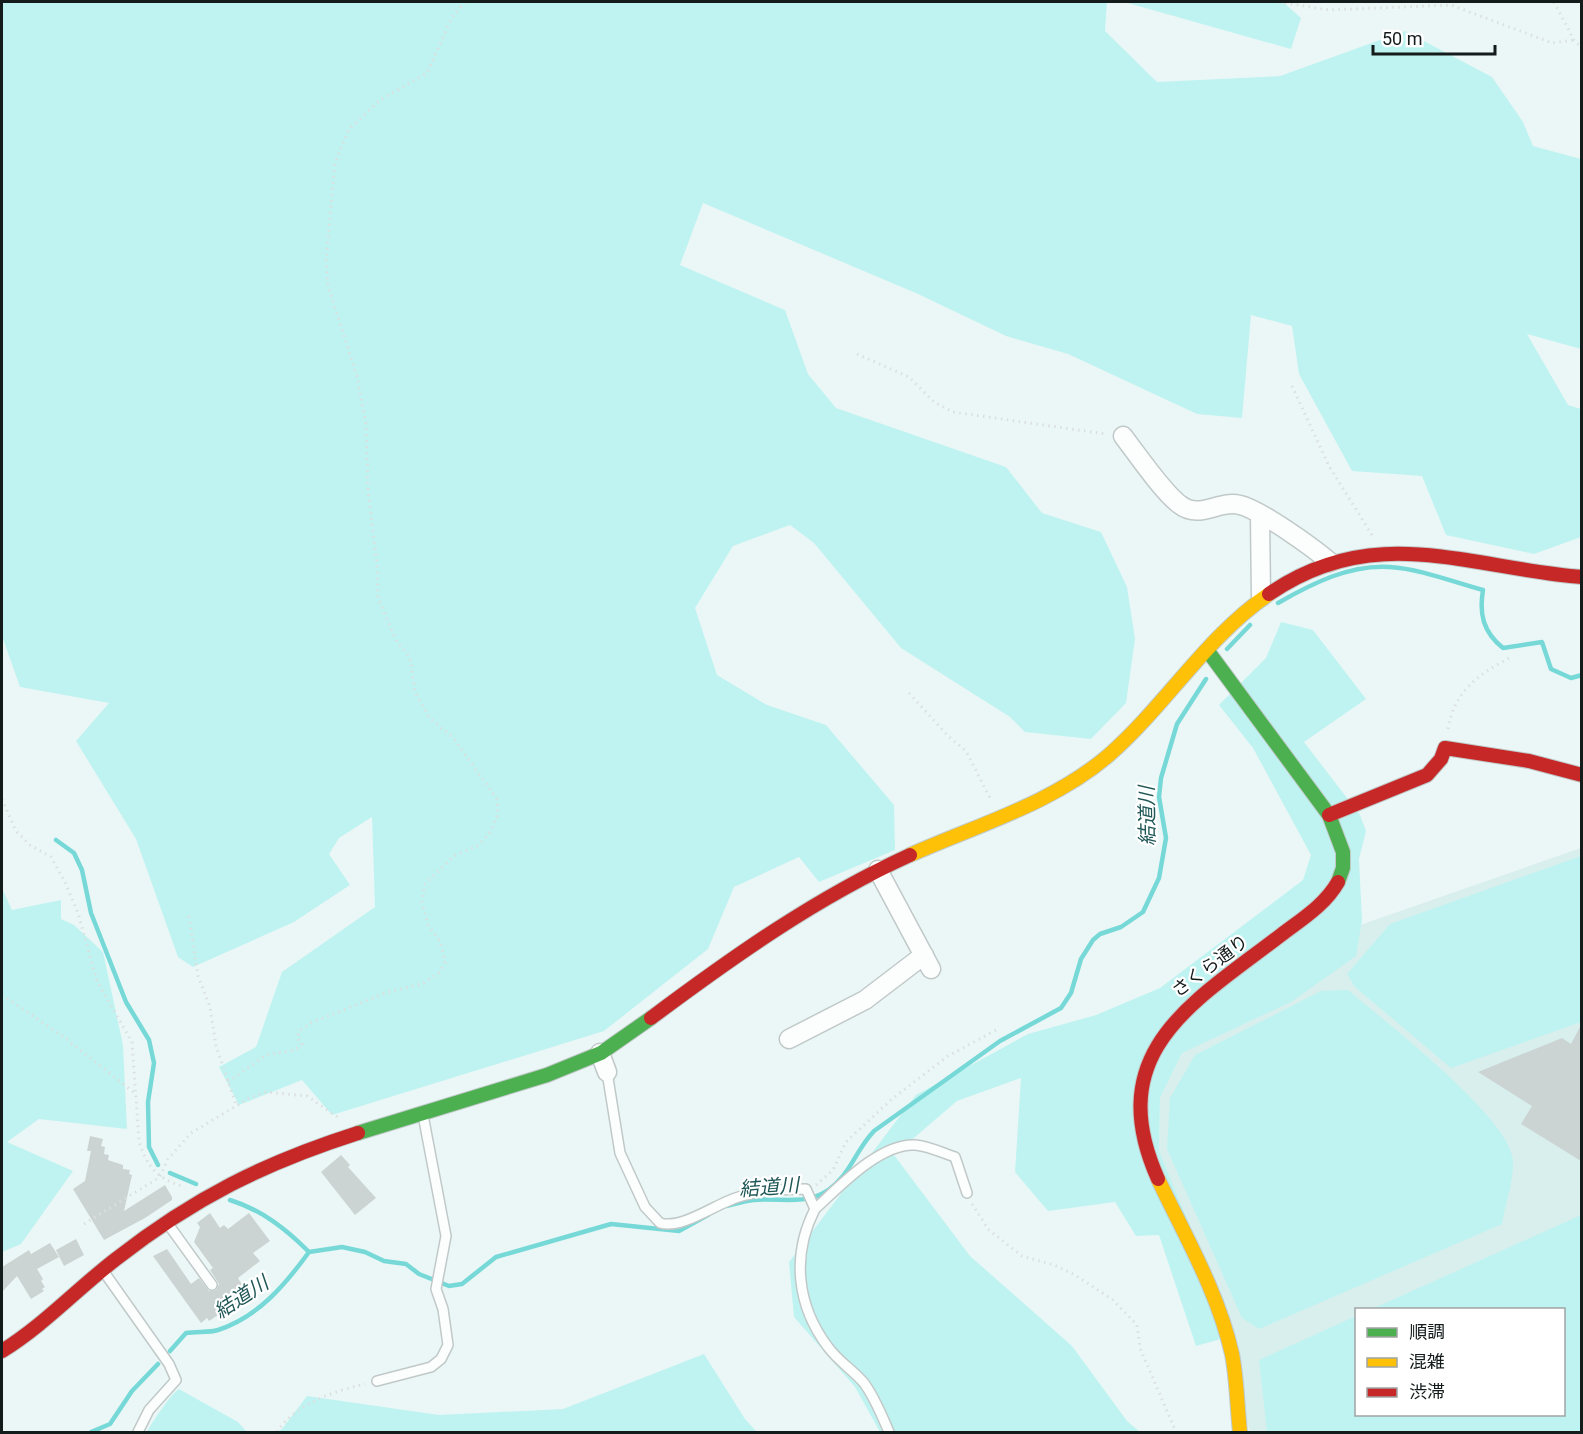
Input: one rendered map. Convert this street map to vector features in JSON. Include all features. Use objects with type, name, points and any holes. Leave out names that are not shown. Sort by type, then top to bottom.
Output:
[{"type":"street","points":[[1123,436],[1179,505],[1206,512],[1226,504],[1241,505],[1309,544],[1330,562]]},
{"type":"street","points":[[1260,516],[1261,597]]},
{"type":"street","points":[[2,1352],[22,1340],[102,1270],[209,1194],[303,1149],[423,1115],[551,1073],[600,1053],[764,936],[807,909],[878,870],[1058,790],[1097,765],[1119,746],[1234,621],[1261,597],[1295,577],[1330,562],[1378,553],[1438,555],[1529,572],[1581,578]]},
{"type":"street","name":"さくら通り","points":[[1207,650],[1329,815],[1339,835],[1343,859],[1341,878],[1329,896],[1282,935],[1182,1009],[1169,1022],[1148,1063],[1142,1089],[1141,1131],[1148,1156],[1213,1298],[1226,1333],[1232,1355],[1240,1432]]},
{"type":"street","points":[[1329,815],[1427,775],[1441,759],[1445,748],[1529,761],[1581,775]]},
{"type":"street","points":[[789,1039],[865,1000],[928,962],[878,870]]},
{"type":"street","points":[[600,1053],[607,1072]]},
{"type":"lane","points":[[607,1072],[620,1153],[645,1207],[660,1223],[677,1225],[742,1196],[778,1190],[807,1191],[814,1207]]},
{"type":"lane","points":[[377,1381],[431,1367],[441,1359],[448,1345],[446,1322],[436,1289],[446,1236],[423,1115]]},
{"type":"lane","points":[[889,1432],[864,1383],[828,1348],[805,1307],[800,1289],[801,1254],[806,1229],[814,1207],[876,1157],[897,1147],[915,1145],[955,1156],[967,1193]]},
{"type":"lane","points":[[167,1222],[212,1286]]},
{"type":"lane","points":[[102,1270],[169,1364],[176,1380],[149,1410],[138,1432]]},
{"type":"path","points":[[228,1082],[266,1055],[295,1050],[302,1044],[297,1037],[300,1030],[311,1023],[388,992],[422,984],[440,972],[445,962],[440,941],[428,925],[422,902],[425,884],[454,856],[479,845],[491,831],[498,813],[497,799],[486,782],[454,739],[430,718],[415,693],[410,657],[397,642],[378,598],[377,564],[368,489],[366,425],[357,377],[328,285],[326,261],[335,163],[349,129],[380,100],[426,73],[452,17],[465,2]]},
{"type":"path","points":[[1279,2],[1329,10],[1451,5],[1552,43],[1574,40]]},
{"type":"path","points":[[1554,2],[1574,40],[1581,48]]},
{"type":"path","points":[[858,354],[909,376],[934,402],[953,412],[1123,436]]},
{"type":"path","points":[[1292,386],[1329,466],[1370,528],[1378,553]]},
{"type":"path","points":[[1445,748],[1450,717],[1459,696],[1479,675],[1511,657]]},
{"type":"path","points":[[909,693],[948,736],[966,751],[999,817]]},
{"type":"path","points":[[2,799],[16,831],[30,845],[51,857],[65,882],[78,913],[97,981],[132,1042],[139,1141],[147,1163],[160,1177],[209,1194]]},
{"type":"path","points":[[189,915],[198,976],[210,1007],[216,1046],[236,1104]]},
{"type":"path","points":[[2,995],[64,1037],[137,1095]]},
{"type":"path","points":[[807,1191],[826,1177],[846,1142],[892,1099],[948,1056],[998,1029]]},
{"type":"path","points":[[84,1224],[160,1177],[178,1145],[236,1104],[266,1092],[307,1096],[330,1110],[356,1134]]},
{"type":"path","points":[[967,1193],[989,1230],[1022,1256],[1054,1265],[1075,1275],[1113,1300],[1137,1325],[1140,1348],[1176,1432]]},
{"type":"path","points":[[277,1432],[283,1423],[306,1406],[342,1389],[377,1381]]},
{"type":"shaded area","points":[[2,2],[1107,2],[1105,31],[1157,82],[1280,76],[1405,31],[1492,77],[1523,122],[1533,146],[1581,159],[1581,349],[1527,334],[1568,405],[1581,409],[1581,537],[1534,554],[1446,535],[1422,476],[1352,471],[1299,374],[1292,326],[1251,315],[1242,418],[1197,414],[1068,354],[1006,336],[918,294],[703,203],[680,265],[785,310],[808,374],[836,408],[1006,467],[1042,513],[1101,532],[1127,587],[1135,639],[1126,703],[1091,739],[1025,732],[1010,717],[901,648],[814,543],[790,525],[733,546],[695,608],[717,675],[767,705],[826,725],[894,805],[895,850],[819,882],[799,857],[734,887],[708,949],[604,1031],[332,1115],[302,1080],[239,1105],[219,1067],[256,1047],[282,972],[375,907],[372,817],[339,838],[329,854],[350,885],[294,922],[193,967],[178,957],[136,839],[76,741],[109,703],[20,687],[2,636]]},
{"type":"shaded area","points":[[1124,2],[1283,2],[1301,18],[1291,49]]},
{"type":"shaded area","points":[[1281,622],[1313,630],[1366,699],[1304,742],[1360,815],[1366,831],[1359,859],[1362,920],[1356,956],[1291,1002],[1182,1053],[1160,1098],[1159,1151],[1235,1335],[1196,1346],[1159,1235],[1136,1236],[1115,1202],[1048,1211],[1015,1172],[1021,1078],[957,1101],[894,1155],[970,1256],[1072,1346],[1127,1421],[1140,1432],[880,1432],[855,1387],[794,1317],[789,1262],[916,1095],[1028,1034],[1096,1015],[1160,988],[1303,880],[1311,855],[1253,748],[1219,705],[1266,658]]},
{"type":"shaded area","points":[[1581,848],[1581,1432],[1250,1432],[1159,1151],[1160,1098],[1182,1053],[1320,939]]},
{"type":"shaded area","points":[[1581,856],[1581,1022],[1451,1068],[1355,987],[1347,974],[1390,924]]},
{"type":"shaded area","points":[[2,888],[12,910],[61,900],[61,919],[74,925],[103,952],[123,1045],[127,1129],[39,1119],[7,1142],[73,1171],[21,1244],[2,1252]]},
{"type":"shaded area","points":[[1348,990],[1415,1046],[1469,1096],[1492,1121],[1507,1143],[1513,1169],[1502,1224],[1259,1329],[1242,1318],[1167,1149],[1170,1098],[1195,1055],[1321,991]]},
{"type":"shaded area","points":[[1579,1216],[1582,1217],[1581,1432],[1267,1432],[1259,1360],[1355,1316],[1355,1416],[1565,1416],[1565,1308],[1374,1308]]},
{"type":"shaded area","points":[[704,1354],[745,1419],[757,1432],[276,1432],[282,1429],[307,1396],[439,1415],[563,1409]]},
{"type":"shaded area","points":[[179,1389],[238,1422],[247,1432],[147,1432],[167,1402]]},
{"type":"building","points":[[1581,1025],[1581,1161],[1521,1124],[1532,1106],[1478,1072],[1562,1038],[1571,1044]]},
{"type":"building","points":[[90,1136],[103,1139],[101,1146],[105,1147],[104,1154],[109,1155],[108,1160],[123,1165],[123,1169],[130,1170],[129,1174],[132,1175],[124,1211],[165,1185],[172,1197],[172,1200],[145,1218],[104,1240],[73,1189],[85,1181],[91,1151],[87,1151]]},
{"type":"building","points":[[341,1155],[350,1165],[348,1167],[376,1198],[355,1215],[321,1172]]},
{"type":"building","points":[[210,1213],[220,1228],[224,1225],[228,1229],[249,1213],[270,1241],[253,1253],[260,1261],[238,1278],[250,1299],[232,1311],[230,1307],[209,1321],[207,1318],[201,1323],[153,1256],[167,1249],[191,1284],[199,1278],[209,1291],[216,1290],[219,1284],[210,1270],[213,1268],[194,1242],[200,1227],[197,1223]]},
{"type":"building","points":[[76,1239],[84,1255],[64,1266],[56,1250]]},
{"type":"building","points":[[50,1243],[59,1257],[37,1269],[43,1279],[41,1281],[45,1287],[42,1289],[44,1291],[31,1299],[17,1276],[2,1292],[2,1267],[29,1250],[31,1254]]},
{"type":"waterway","name":"結道川","points":[[1278,603],[1317,582],[1360,569],[1390,567],[1425,573],[1483,590],[1484,622],[1491,636],[1503,648],[1542,642],[1551,669],[1571,678],[1582,675]]},
{"type":"waterway","name":"結道川","points":[[1227,649],[1250,625]]},
{"type":"waterway","name":"結道川","points":[[726,1206],[754,1200],[801,1200],[823,1194],[843,1176],[874,1131],[1000,1041],[1061,1008],[1071,993],[1081,959],[1093,940],[1100,934],[1121,927],[1143,912],[1159,878],[1166,838],[1159,797],[1161,778],[1177,724],[1206,679]]},
{"type":"waterway","points":[[56,840],[74,853],[82,870],[91,913],[126,1002],[149,1040],[154,1063],[148,1102],[149,1147],[158,1165]]},
{"type":"waterway","points":[[170,1173],[196,1184]]},
{"type":"waterway","points":[[230,1200],[253,1209],[273,1221],[309,1252]]},
{"type":"waterway","name":"結道川","points":[[170,1351],[186,1333],[218,1330],[246,1317],[280,1288],[309,1252],[342,1247],[365,1252],[384,1261],[406,1264],[419,1274],[449,1286],[462,1284],[496,1257],[611,1224],[679,1231],[708,1215]]},
{"type":"waterway","name":"結道川","points":[[91,1432],[110,1424],[132,1391],[158,1364]]},
{"type":"traffic: fast","points":[[1207,650],[1329,815],[1343,852],[1343,868],[1338,882]]},
{"type":"traffic: fast","points":[[358,1133],[547,1075],[601,1053],[651,1018]]},
{"type":"traffic: slow","points":[[910,855],[1039,800],[1087,772],[1130,735],[1225,630],[1269,594]]},
{"type":"traffic: slow","points":[[1158,1179],[1210,1286],[1226,1331],[1234,1363],[1240,1432]]},
{"type":"traffic: jam","points":[[1269,594],[1308,572],[1347,559],[1385,554],[1461,559],[1582,577]]},
{"type":"traffic: jam","points":[[1329,815],[1427,775],[1441,759],[1445,748],[1529,761],[1582,775]]},
{"type":"traffic: jam","points":[[651,1018],[776,929],[842,890],[910,855]]},
{"type":"traffic: jam","points":[[1158,1179],[1143,1135],[1141,1096],[1149,1063],[1166,1034],[1189,1008],[1217,983],[1327,898],[1338,882]]},
{"type":"traffic: jam","points":[[2,1351],[32,1330],[102,1270],[145,1237],[202,1200],[261,1170],[358,1133]]}]
